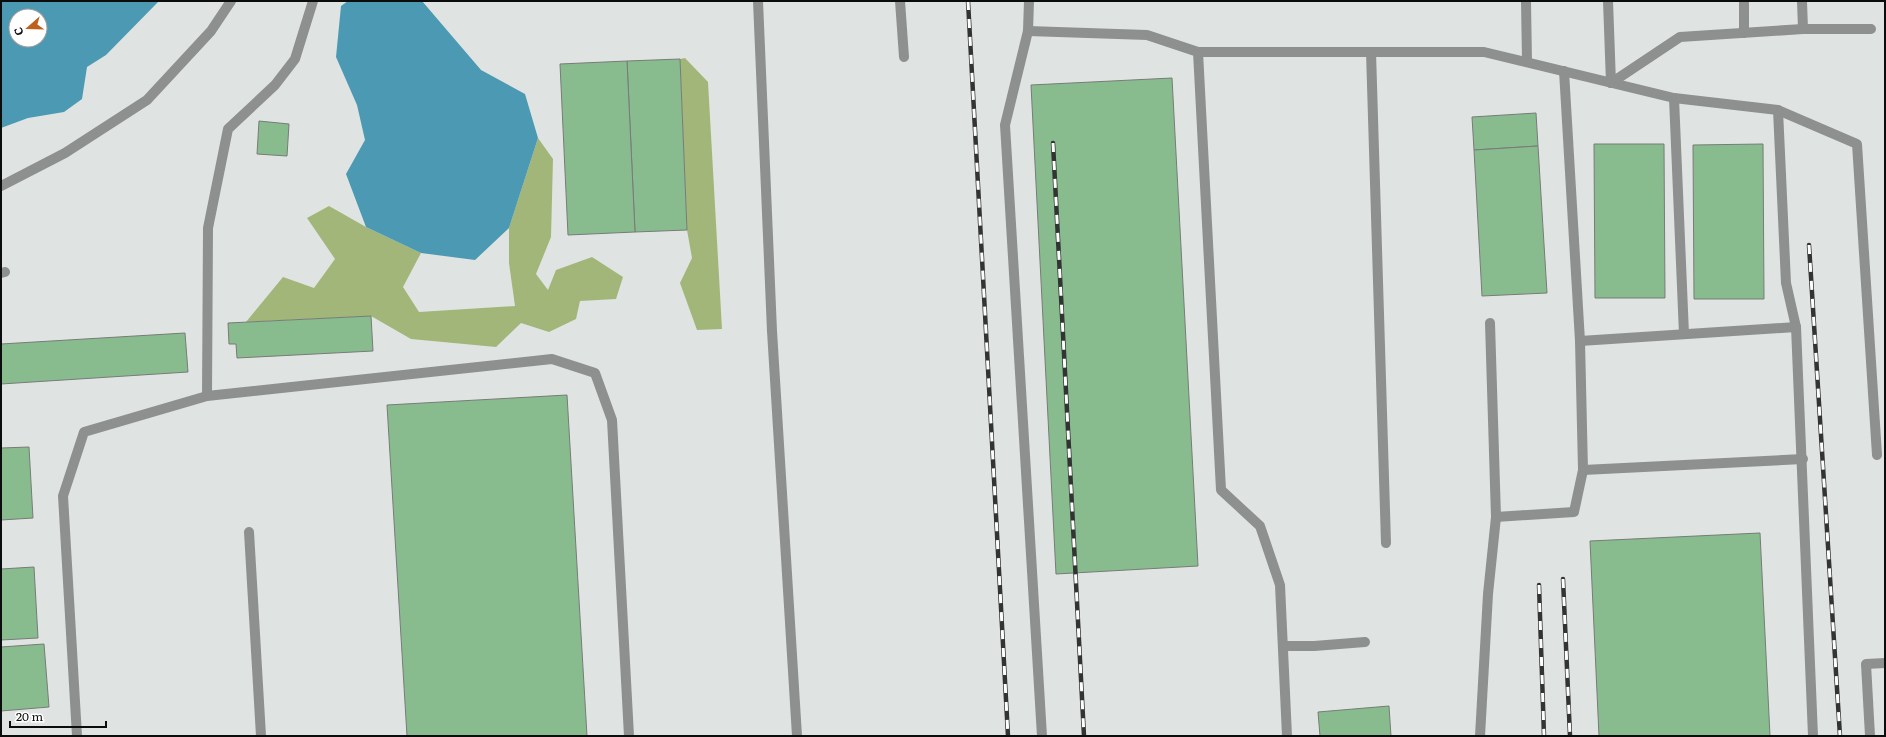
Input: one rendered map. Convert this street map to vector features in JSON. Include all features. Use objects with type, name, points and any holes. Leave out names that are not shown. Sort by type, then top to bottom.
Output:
[{"type":"street","points":[[1,186],[65,153],[147,100],[212,31],[231,1]]},
{"type":"street","points":[[207,396],[208,228],[228,129],[275,85],[295,59],[313,1]]},
{"type":"street","points":[[758,1],[772,330],[797,736]]},
{"type":"street","points":[[900,1],[904,57]]},
{"type":"street","points":[[1029,1],[1028,30],[1005,125],[1042,736]]},
{"type":"street","points":[[1526,1],[1527,62]]},
{"type":"street","points":[[1608,1],[1611,83]]},
{"type":"street","points":[[1744,1],[1744,33]]},
{"type":"street","points":[[1802,1],[1803,29]]},
{"type":"street","points":[[1611,83],[1680,37],[1803,29],[1871,29]]},
{"type":"street","points":[[1028,30],[1147,35],[1198,52],[1484,52],[1674,98],[1778,110],[1857,144],[1877,455]]},
{"type":"street","points":[[1198,52],[1221,490],[1260,526],[1280,585],[1287,736]]},
{"type":"street","points":[[1371,52],[1386,543]]},
{"type":"street","points":[[1496,517],[1574,512],[1583,470],[1580,341],[1564,71]]},
{"type":"street","points":[[1674,98],[1684,334]]},
{"type":"street","points":[[1778,110],[1786,283],[1796,327],[1803,459],[1813,736]]},
{"type":"street","points":[[1480,736],[1488,594],[1496,517],[1490,323]]},
{"type":"street","points":[[1580,341],[1796,327]]},
{"type":"street","points":[[77,736],[63,496],[84,432],[207,396],[552,359],[595,373],[612,420],[629,736]]},
{"type":"street","points":[[1583,470],[1803,459]]},
{"type":"street","points":[[249,532],[261,736]]},
{"type":"street","points":[[1283,646],[1314,646],[1365,642]]},
{"type":"street","points":[[1870,736],[1866,664],[1885,663]]},
{"type":"green space","points":[[685,58],[708,82],[722,329],[697,330],[680,283],[692,258],[687,230],[680,59]]},
{"type":"green space","points":[[538,138],[553,159],[551,237],[536,274],[548,290],[556,270],[592,257],[623,277],[616,299],[580,301],[576,319],[549,332],[521,323],[496,347],[411,339],[371,316],[246,322],[283,277],[314,288],[335,259],[307,218],[329,206],[366,227],[421,253],[403,287],[419,312],[515,306],[509,263],[509,228]]},
{"type":"water","points":[[1,1],[159,1],[106,55],[87,67],[82,99],[64,112],[28,118],[1,128]]},
{"type":"water","points":[[348,1],[422,1],[481,70],[525,94],[538,138],[509,228],[475,260],[421,253],[366,227],[346,174],[365,140],[357,105],[336,57],[341,6]]},
{"type":"building","points":[[680,59],[687,230],[635,232],[627,61]]},
{"type":"building","points":[[627,61],[635,232],[568,235],[560,64]]},
{"type":"building","points":[[1172,78],[1198,566],[1056,574],[1031,85]]},
{"type":"building","points":[[1536,113],[1538,146],[1474,150],[1472,117]]},
{"type":"building","points":[[259,121],[289,124],[287,156],[257,154]]},
{"type":"building","points":[[1594,144],[1664,144],[1665,298],[1595,298]]},
{"type":"building","points":[[1763,144],[1764,299],[1694,299],[1693,145]]},
{"type":"building","points":[[1538,146],[1547,293],[1482,296],[1474,150]]},
{"type":"building","points":[[371,316],[373,351],[237,358],[236,344],[229,344],[228,323]]},
{"type":"building","points":[[185,333],[188,372],[1,384],[1,344]]},
{"type":"building","points":[[567,395],[587,736],[407,736],[387,405]]},
{"type":"building","points":[[29,447],[33,518],[1,520],[1,448]]},
{"type":"building","points":[[1760,533],[1770,736],[1599,736],[1590,541]]},
{"type":"building","points":[[34,567],[38,638],[1,640],[1,569]]},
{"type":"building","points":[[44,644],[49,707],[1,711],[1,647]]},
{"type":"building","points":[[1389,706],[1391,736],[1320,736],[1318,712]]},
{"type":"railway","points":[[968,1],[1008,736]]},
{"type":"railway","points":[[1053,143],[1084,736]]},
{"type":"railway","points":[[1809,245],[1840,736]]},
{"type":"railway","points":[[1563,579],[1570,736]]},
{"type":"railway","points":[[1539,585],[1544,736]]}]
